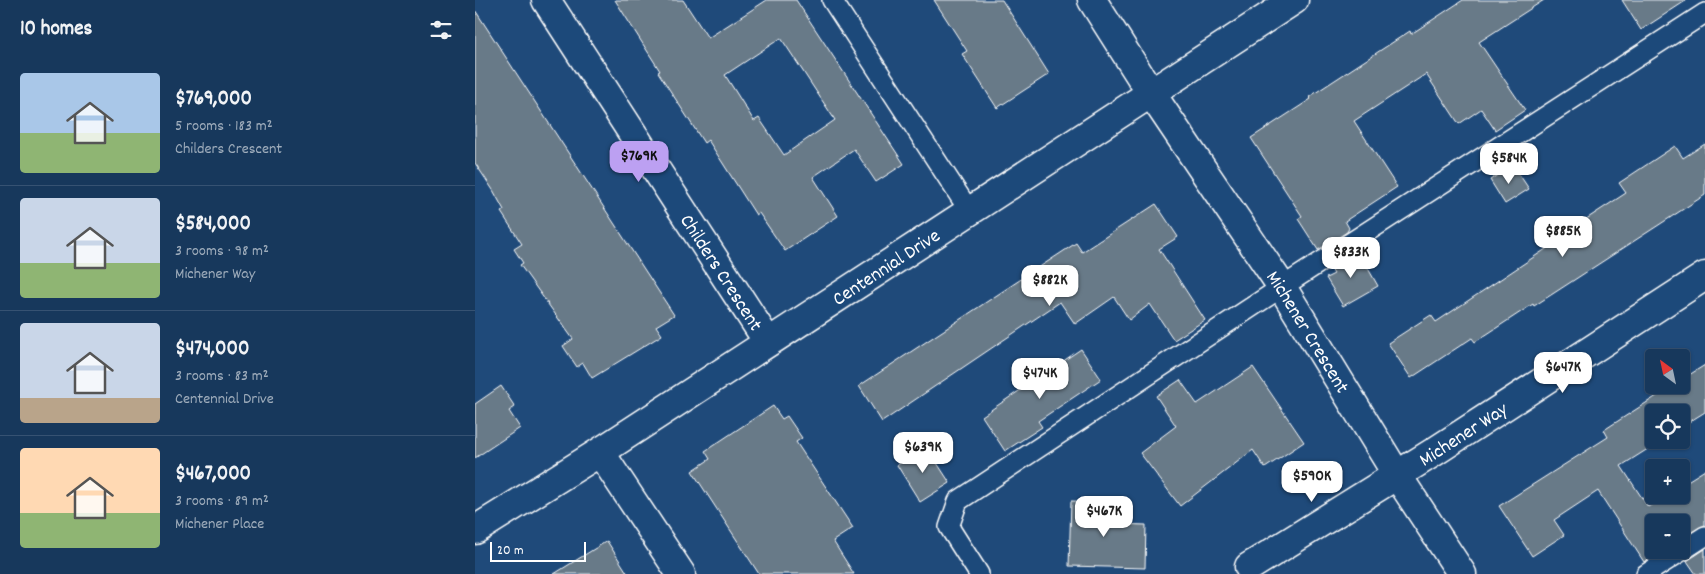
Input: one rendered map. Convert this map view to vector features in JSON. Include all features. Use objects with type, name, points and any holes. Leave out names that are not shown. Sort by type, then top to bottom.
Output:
[{"type":"street","name":"Childers Crescent","points":[[546,0],[767,342]]},
{"type":"street","name":"Michener Crescent","points":[[1091,0],[1151,94],[1281,287],[1397,475],[1462,574]]},
{"type":"street","name":"Centennial Drive","points":[[475,530],[600,452],[1294,0]]},
{"type":"street","name":"Michener Way","points":[[1249,567],[1397,475],[1705,276]]},
{"type":"street","points":[[600,452],[681,574]]},
{"type":"lane","points":[[832,0],[970,212]]},
{"type":"lane","points":[[979,574],[949,528],[958,501],[1281,287],[1705,13]]},
{"type":"lane","points":[[1646,574],[1705,536]]},
{"type":"building","points":[[615,0],[683,0],[708,38],[767,0],[796,0],[904,164],[876,182],[854,149],[813,177],[838,216],[785,251],[759,213],[756,215],[708,140],[704,143],[658,72],[660,71]],"holes":[[[781,38],[835,120],[784,155],[759,118],[754,121],[725,75]]]},
{"type":"building","points":[[934,0],[1002,0],[1049,74],[997,108],[962,54],[967,51]]},
{"type":"building","points":[[1463,0],[1544,0],[1479,42],[1525,110],[1495,130],[1481,109],[1459,124],[1426,74],[1354,121],[1397,187],[1345,221],[1349,228],[1347,232],[1318,250],[1298,219],[1302,216],[1251,138],[1311,99],[1309,97],[1410,31],[1411,34]]},
{"type":"building","points":[[1622,0],[1687,0],[1641,30]]},
{"type":"building","points":[[475,10],[674,315],[656,326],[662,335],[592,378],[583,363],[577,367],[563,346],[573,339],[520,265],[523,263],[514,249],[522,244],[501,212],[504,210],[475,163]]},
{"type":"building","points":[[1705,144],[1705,195],[1534,306],[1533,304],[1475,342],[1472,338],[1411,378],[1388,343],[1431,315],[1436,322],[1570,233],[1568,231],[1626,193],[1619,183],[1675,146],[1683,158]]},
{"type":"building","points":[[1513,165],[1529,189],[1505,204],[1490,180]]},
{"type":"building","points":[[1156,204],[1178,237],[1159,249],[1205,320],[1174,340],[1150,304],[1129,320],[1114,297],[1075,324],[1060,302],[882,422],[859,386],[1076,243],[1082,252]]},
{"type":"building","points":[[1358,251],[1378,286],[1343,306],[1326,278],[1334,274],[1331,269]]},
{"type":"building","points":[[1081,349],[1101,379],[1038,421],[1042,427],[1005,451],[982,416]]},
{"type":"building","points":[[1705,365],[1705,412],[1690,421],[1690,404],[1645,404],[1645,449],[1648,449],[1621,466],[1648,507],[1653,504],[1690,504],[1690,479],[1705,470],[1705,525],[1690,533],[1690,514],[1645,514],[1645,559],[1648,559],[1644,562],[1598,491],[1554,520],[1564,535],[1532,556],[1499,506],[1608,437],[1604,430],[1660,394],[1690,394],[1690,374]]},
{"type":"building","points":[[1253,367],[1304,442],[1265,468],[1253,450],[1180,506],[1140,453],[1176,426],[1156,396],[1180,380],[1197,404]]},
{"type":"building","points":[[501,386],[515,407],[509,411],[520,428],[475,458],[475,404]]},
{"type":"building","points":[[773,406],[782,419],[787,416],[802,438],[796,442],[853,528],[833,541],[854,574],[759,574],[692,471],[710,459],[705,451]]},
{"type":"building","points":[[926,446],[950,483],[920,502],[897,465]]},
{"type":"building","points":[[1071,501],[1114,502],[1114,524],[1146,525],[1145,568],[1069,566]]},
{"type":"building","points":[[607,541],[628,574],[554,574]]},
{"type":"building","points":[[1705,549],[1705,574],[1696,574],[1687,561]]}]
